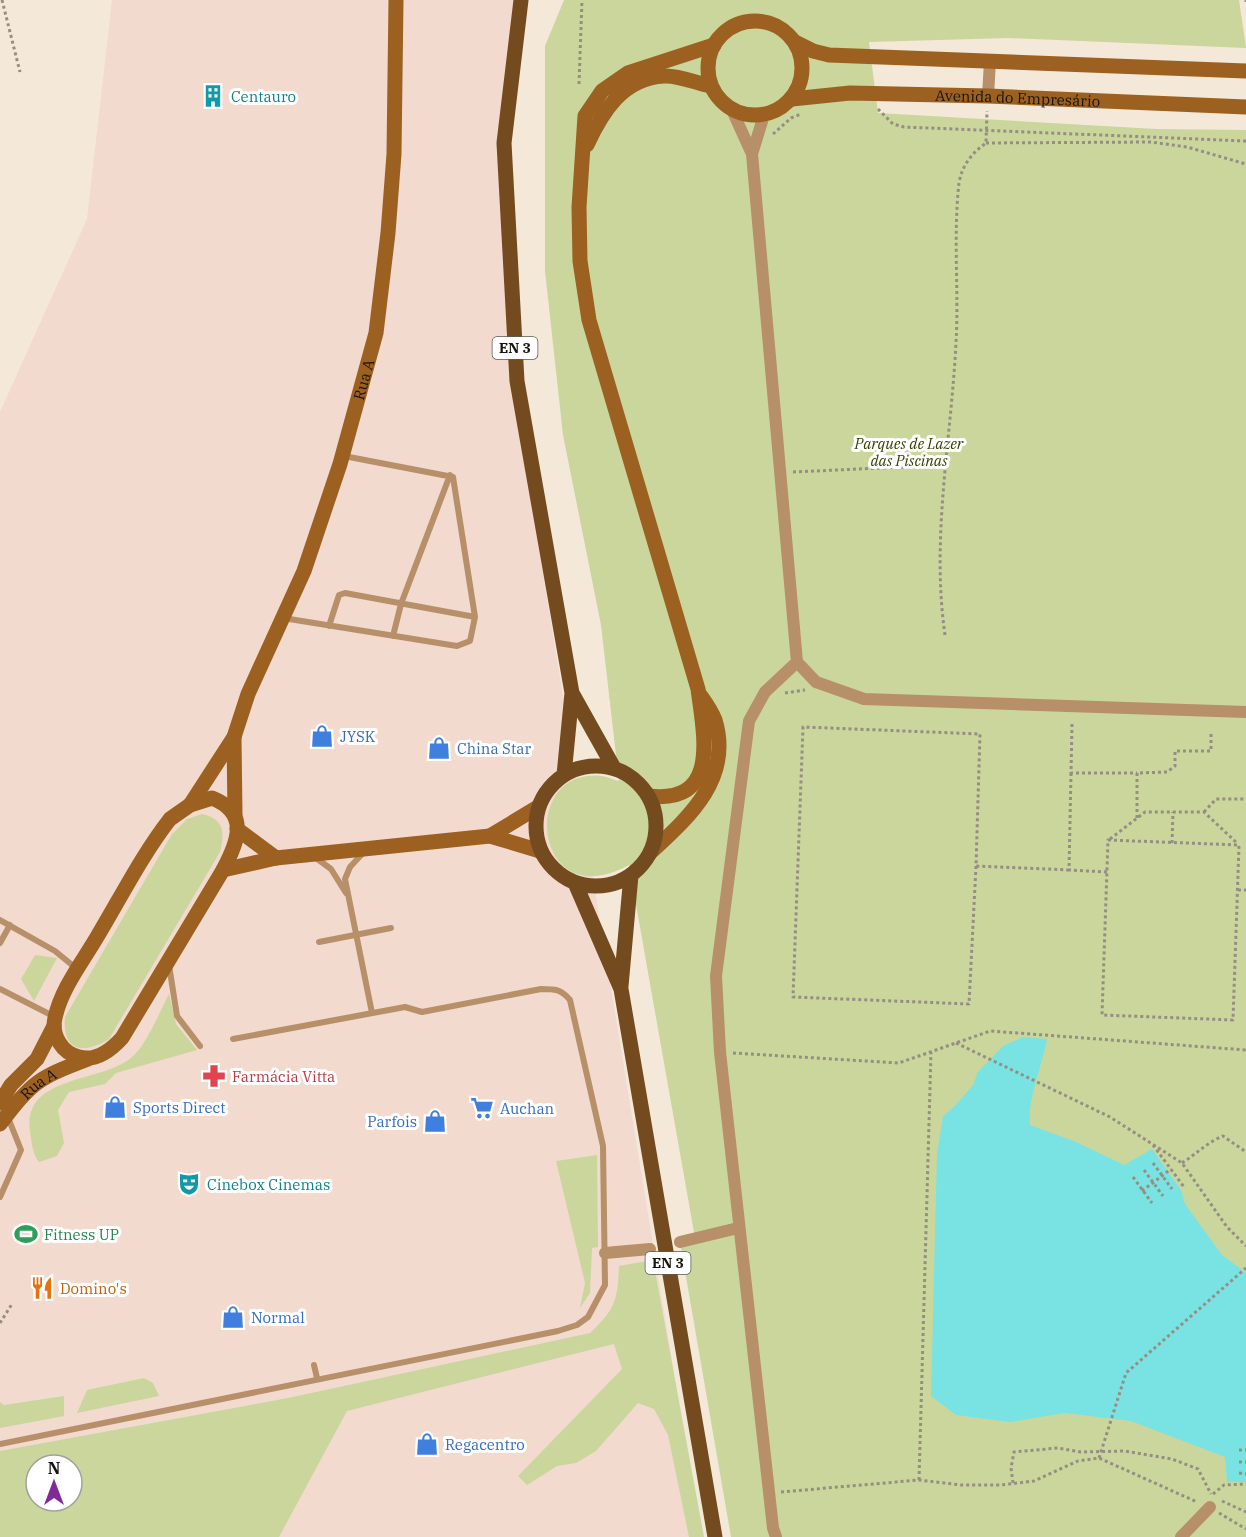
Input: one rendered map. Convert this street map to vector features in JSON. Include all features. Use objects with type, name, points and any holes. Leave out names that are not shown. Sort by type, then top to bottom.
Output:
[{"type":"main road","name":"EN 3","points":[[521,0],[504,143],[517,381],[572,693],[564,775]]},
{"type":"main road","name":"EN 3","points":[[572,693],[614,768]]},
{"type":"main road","name":"EN 3","points":[[538,807],[548,788],[564,775],[580,767],[597,765],[614,768],[640,784],[649,796]]},
{"type":"main road","points":[[575,883],[604,886],[631,875],[650,854],[656,825],[649,796]]},
{"type":"main road","points":[[538,807],[535,829],[540,851]]},
{"type":"main road","name":"EN 3","points":[[540,851],[555,870],[575,883],[621,989],[715,1537]]},
{"type":"main road","name":"EN 3","points":[[621,989],[631,875]]},
{"type":"street","name":"Rua A","points":[[2,1114],[10,1085],[37,1059],[78,970],[159,833],[170,819],[190,805],[234,737],[248,694],[304,571],[342,456],[375,333],[388,233],[394,142],[396,0]]},
{"type":"street","points":[[758,21],[772,24],[785,31],[795,42],[802,56],[803,71],[800,86],[792,99],[779,110],[764,115],[747,116],[732,110],[719,100],[710,86],[707,70],[710,53],[729,28],[742,22],[758,21]]},
{"type":"street","points":[[795,42],[813,51],[829,55],[1246,71]]},
{"type":"street","points":[[649,796],[670,799],[687,792],[697,781],[702,764],[704,734],[698,688],[589,320],[580,261],[585,116],[602,91],[628,73],[714,45]]},
{"type":"street","points":[[988,96],[990,62]]},
{"type":"street","points":[[582,156],[597,121],[616,97],[639,81],[665,76],[710,86]]},
{"type":"street","name":"Avenida do Empresário","points":[[792,99],[850,93],[988,96],[1246,107]]},
{"type":"street","points":[[732,110],[752,154],[797,662],[816,682],[864,699],[1246,712]]},
{"type":"street","points":[[752,154],[764,115]]},
{"type":"street","points":[[777,1537],[773,1528],[738,1228],[720,1052],[717,976],[749,721],[765,692],[797,662]]},
{"type":"street","points":[[650,854],[689,817],[704,799],[715,771],[718,744],[715,719],[698,688]]},
{"type":"street","name":"Rua A","points":[[2,1114],[35,1082],[48,1074],[111,1049],[122,1038],[233,852],[236,822],[234,737]]},
{"type":"street","points":[[190,805],[212,798],[226,805],[236,822],[276,858]]},
{"type":"street","points":[[490,836],[538,807]]},
{"type":"street","points":[[223,870],[276,858],[490,836],[540,851]]},
{"type":"street","points":[[54,1022],[57,1040],[64,1048],[78,1057],[88,1059]]},
{"type":"street","points":[[680,1242],[738,1228]]},
{"type":"street","points":[[605,1253],[650,1249]]},
{"type":"street","points":[[1180,1537],[1211,1502]]},
{"type":"lane","points":[[282,618],[457,646],[465,645],[474,634],[475,617],[456,481],[450,475],[342,456]]},
{"type":"lane","points":[[393,636],[401,604],[450,475]]},
{"type":"lane","points":[[329,626],[339,595],[345,593],[475,617]]},
{"type":"lane","points":[[371,848],[359,855],[345,879],[372,1013]]},
{"type":"lane","points":[[308,855],[331,869],[346,893]]},
{"type":"lane","points":[[0,920],[55,951],[78,970]]},
{"type":"lane","points":[[0,943],[10,925]]},
{"type":"lane","points":[[319,942],[391,928]]},
{"type":"lane","points":[[168,962],[177,1016],[200,1046]]},
{"type":"lane","points":[[0,989],[54,1022]]},
{"type":"lane","points":[[0,1444],[577,1325],[588,1317],[605,1285],[603,1146],[570,1000],[557,989],[541,989],[422,1012],[405,1006],[233,1039]]},
{"type":"lane","points":[[0,1197],[21,1150],[2,1114]]},
{"type":"lane","points":[[314,1365],[317,1378]]},
{"type":"path","points":[[2,0],[1,9],[21,72]]},
{"type":"path","points":[[579,84],[582,0]]},
{"type":"path","points":[[986,143],[988,96]]},
{"type":"path","points":[[870,106],[880,110],[893,124],[904,127],[1246,141]]},
{"type":"path","points":[[772,136],[791,118],[806,112]]},
{"type":"path","points":[[945,635],[940,600],[938,550],[956,344],[960,181],[971,154],[986,143],[1151,142],[1187,147],[1246,164]]},
{"type":"path","points":[[789,471],[946,465]]},
{"type":"path","points":[[775,699],[794,691],[813,692]]},
{"type":"path","points":[[1069,870],[1072,724]]},
{"type":"path","points":[[804,728],[980,734],[976,866],[969,1004],[793,997],[804,728]]},
{"type":"path","points":[[1071,772],[1167,772],[1174,766],[1176,751],[1211,751],[1211,731]]},
{"type":"path","points":[[1137,773],[1137,818]]},
{"type":"path","points":[[1204,813],[1216,799],[1246,799]]},
{"type":"path","points":[[1145,812],[1204,813],[1239,845],[1233,1020],[1102,1015],[1108,840],[1145,812]]},
{"type":"path","points":[[1172,843],[1173,812]]},
{"type":"path","points":[[1108,840],[1239,845]]},
{"type":"path","points":[[976,866],[1107,872]]},
{"type":"path","points":[[1238,890],[1246,890]]},
{"type":"path","points":[[732,1063],[730,1053],[899,1063],[990,1031],[1246,1050]]},
{"type":"path","points":[[955,1043],[1110,1117],[1182,1163],[1227,1227],[1246,1246]]},
{"type":"path","points":[[919,1480],[931,1052]]},
{"type":"path","points":[[1182,1163],[1200,1152],[1211,1141],[1223,1136],[1246,1152]]},
{"type":"path","points":[[1152,1144],[1184,1187]]},
{"type":"path","points":[[1154,1163],[1172,1189]]},
{"type":"path","points":[[1142,1191],[1171,1169]]},
{"type":"path","points":[[1144,1170],[1163,1196]]},
{"type":"path","points":[[1133,1177],[1152,1203]]},
{"type":"path","points":[[1099,1458],[1126,1373],[1246,1268]]},
{"type":"path","points":[[0,1323],[12,1304]]},
{"type":"path","points":[[1013,1483],[1011,1468],[1014,1452],[1058,1448],[1102,1452],[1125,1451],[1172,1459],[1198,1469],[1211,1502],[1246,1529]]},
{"type":"path","points":[[1239,1450],[1246,1450]]},
{"type":"path","points":[[779,1493],[919,1480],[961,1485],[1013,1483],[1034,1480],[1078,1461],[1099,1458],[1211,1502],[1246,1512]]},
{"type":"path","points":[[1239,1462],[1246,1462]]},
{"type":"path","points":[[1239,1473],[1246,1474]]},
{"type":"path","points":[[778,1482],[780,1501]]},
{"type":"path","points":[[1211,1502],[1214,1492],[1224,1485],[1246,1484]]},
{"type":"shaded area","points":[[112,0],[516,0],[501,141],[517,415],[701,1537],[0,1537],[0,412],[87,219]]},
{"type":"green space","name":"Parques de Lazer das Piscinas","points":[[564,0],[1239,0],[1246,48],[1008,38],[869,42],[878,113],[1156,129],[1246,130],[1246,1537],[731,1537],[680,1242],[695,1238],[629,865],[597,876],[572,872],[556,857],[548,837],[548,814],[557,793],[575,779],[602,776],[619,781],[601,625],[563,435],[545,271],[545,46]]},
{"type":"green space","points":[[202,814],[215,819],[221,827],[220,852],[109,1039],[91,1047],[76,1047],[67,1037],[65,1017],[172,834],[187,819]]},
{"type":"green space","points":[[35,955],[57,958],[34,1001],[21,979]]},
{"type":"green space","points":[[169,994],[176,1024],[197,1050],[116,1073],[105,1084],[69,1092],[58,1110],[64,1143],[57,1156],[39,1162],[34,1152],[30,1132],[31,1113],[38,1100],[51,1090],[66,1083],[118,1066],[132,1057],[147,1037]]},
{"type":"green space","points":[[597,1155],[598,1247],[592,1248],[590,1293],[580,1308],[585,1283],[556,1161]]},
{"type":"green space","points":[[653,1260],[704,1537],[689,1537],[668,1435],[654,1409],[638,1403],[596,1451],[576,1463],[557,1466],[527,1485],[518,1476],[622,1369],[614,1344],[347,1411],[279,1537],[0,1537],[0,1451],[288,1398],[590,1333],[610,1310],[618,1287],[619,1266]]},
{"type":"green space","points":[[144,1378],[153,1383],[159,1396],[77,1413],[87,1390]]},
{"type":"green space","points":[[64,1396],[64,1416],[0,1428],[0,1402],[4,1405]]},
{"type":"water","points":[[1023,1037],[1047,1039],[1033,1094],[1030,1125],[1076,1142],[1124,1165],[1152,1149],[1181,1190],[1185,1204],[1222,1255],[1246,1273],[1246,1482],[1227,1482],[1225,1457],[1131,1421],[1065,1413],[1010,1422],[956,1415],[931,1396],[937,1154],[943,1116],[974,1084],[977,1073],[1003,1046]]},
{"type":"place","name":"Centauro","points":[[213,96]]},
{"type":"place","name":"JYSK","points":[[322,736]]},
{"type":"place","name":"China Star","points":[[439,748]]},
{"type":"place","name":"Farmácia Vitta","points":[[214,1076]]},
{"type":"place","name":"Sports Direct","points":[[115,1107]]},
{"type":"place","name":"Auchan","points":[[482,1108]]},
{"type":"place","name":"Parfois","points":[[435,1121]]},
{"type":"place","name":"Cinebox Cinemas","points":[[189,1184]]},
{"type":"place","name":"Fitness UP","points":[[26,1234]]},
{"type":"place","name":"Domino's","points":[[42,1288]]},
{"type":"place","name":"Normal","points":[[233,1317]]},
{"type":"place","name":"Regacentro","points":[[427,1444]]}]
